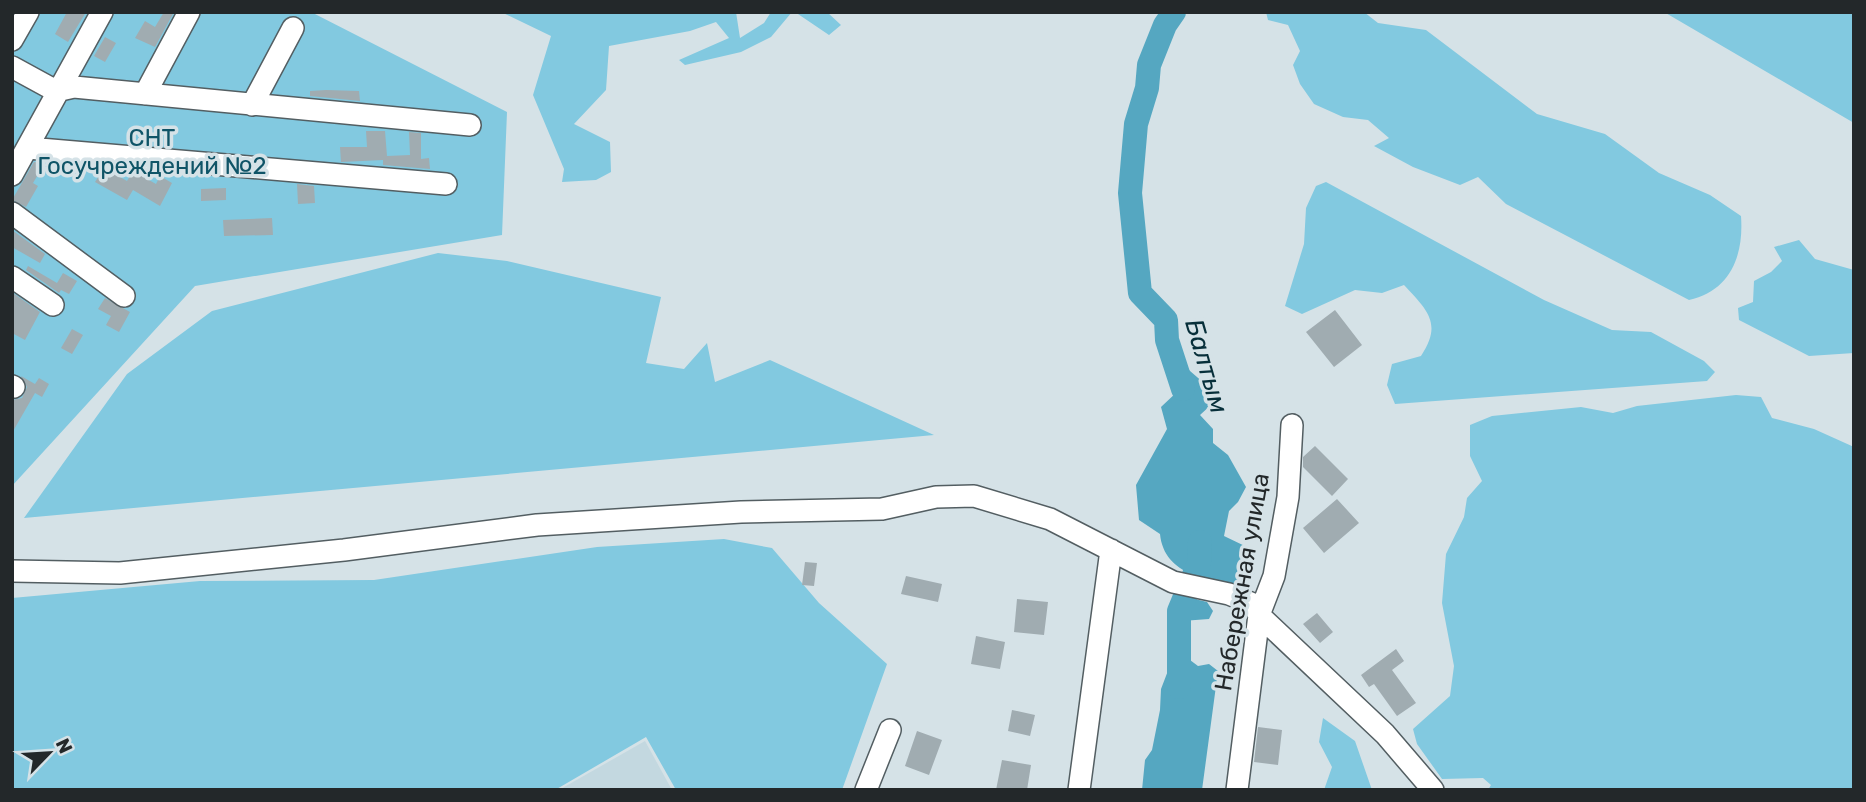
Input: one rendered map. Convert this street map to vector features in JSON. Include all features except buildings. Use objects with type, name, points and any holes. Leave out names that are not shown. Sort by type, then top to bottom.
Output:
[{"type":"street","points":[[12,40],[28,12]]},
{"type":"street","points":[[12,175],[102,12]]},
{"type":"street","points":[[145,94],[189,12]]},
{"type":"street","points":[[252,105],[293,28]]},
{"type":"street","points":[[12,67],[57,91],[74,87],[470,125]]},
{"type":"street","points":[[28,148],[446,184]]},
{"type":"street","points":[[12,213],[124,296]]},
{"type":"street","points":[[12,277],[53,306]]},
{"type":"street","name":"Набережная улица","points":[[1237,790],[1259,615],[1274,576],[1286,510],[1292,425]]},
{"type":"street","points":[[12,571],[120,573],[344,550],[537,525],[741,512],[882,509],[936,497],[974,496],[1051,519],[1173,582],[1229,594],[1253,604],[1259,615],[1385,734],[1433,790]]},
{"type":"street","points":[[1079,790],[1111,550]]},
{"type":"street","points":[[866,790],[890,730]]},
{"type":"shaded area","points":[[1175,358],[1212,390],[1212,404],[1200,415],[1213,429],[1213,443],[1228,455],[1246,487],[1238,502],[1229,511],[1224,536],[1249,548],[1255,572],[1245,589],[1204,579],[1180,568],[1163,548],[1160,534],[1139,520],[1136,485],[1167,429],[1161,407],[1178,391],[1165,367]]},
{"type":"shaded area","points":[[1187,597],[1207,602],[1213,611],[1209,619],[1182,621],[1173,613],[1178,599]]},
{"type":"shaded area","points":[[1182,654],[1198,666],[1209,664],[1218,671],[1202,790],[1142,790],[1145,760],[1152,750],[1160,710],[1161,689],[1174,655]]},
{"type":"shaded area","points":[[645,741],[672,790],[559,790]]},
{"type":"green space","name":"СНТ Госучреждений №2","points":[[12,12],[311,12],[507,112],[502,235],[195,286],[12,486]]},
{"type":"green space","points":[[501,12],[736,12],[740,38],[764,23],[771,12],[792,12],[771,37],[741,52],[685,65],[679,60],[729,38],[716,22],[690,31],[609,46],[606,90],[574,124],[610,142],[611,172],[596,180],[562,182],[564,169],[533,95],[551,36]]},
{"type":"green space","points":[[795,12],[827,12],[841,25],[829,35]]},
{"type":"green space","points":[[1266,12],[1364,12],[1378,23],[1426,30],[1537,114],[1605,134],[1659,173],[1710,195],[1741,216],[1740,245],[1731,270],[1715,289],[1689,300],[1506,204],[1478,177],[1460,185],[1413,167],[1374,146],[1389,138],[1368,120],[1343,117],[1314,104],[1300,84],[1293,65],[1300,51],[1288,25],[1268,20]]},
{"type":"green space","points":[[1664,12],[1854,12],[1854,123]]},
{"type":"green space","points":[[1326,182],[1544,300],[1612,330],[1651,332],[1704,361],[1715,372],[1707,381],[1395,404],[1387,385],[1392,364],[1421,356],[1431,334],[1425,310],[1404,285],[1382,293],[1355,290],[1302,314],[1285,306],[1304,244],[1306,208],[1316,186]]},
{"type":"green space","points":[[1799,240],[1815,259],[1854,270],[1854,353],[1809,356],[1739,320],[1738,308],[1753,302],[1754,281],[1771,272],[1782,261],[1774,247]]},
{"type":"green space","points":[[438,253],[507,261],[661,297],[646,363],[684,369],[707,343],[715,382],[770,360],[934,435],[24,518],[127,374],[212,311]]},
{"type":"green space","points":[[1736,395],[1761,397],[1772,418],[1814,429],[1854,447],[1854,790],[1488,790],[1491,785],[1483,778],[1442,779],[1417,744],[1413,729],[1450,696],[1454,666],[1442,603],[1446,554],[1464,517],[1467,498],[1482,481],[1470,456],[1470,425],[1492,416],[1581,407],[1613,413],[1637,406]]},
{"type":"green space","points":[[724,539],[772,548],[819,603],[887,664],[842,790],[676,790],[646,737],[555,790],[12,790],[12,598],[200,581],[374,580],[597,547]]},
{"type":"green space","points":[[1323,718],[1355,741],[1372,790],[1324,790],[1332,767],[1319,742]]},
{"type":"waterway","name":"Балтым","points":[[1174,12],[1165,25],[1149,65],[1147,88],[1136,124],[1130,193],[1140,293],[1166,320],[1167,340],[1183,389]]},
{"type":"waterway","name":"Балтым","points":[[1179,687],[1179,611],[1199,563],[1200,542]]}]
